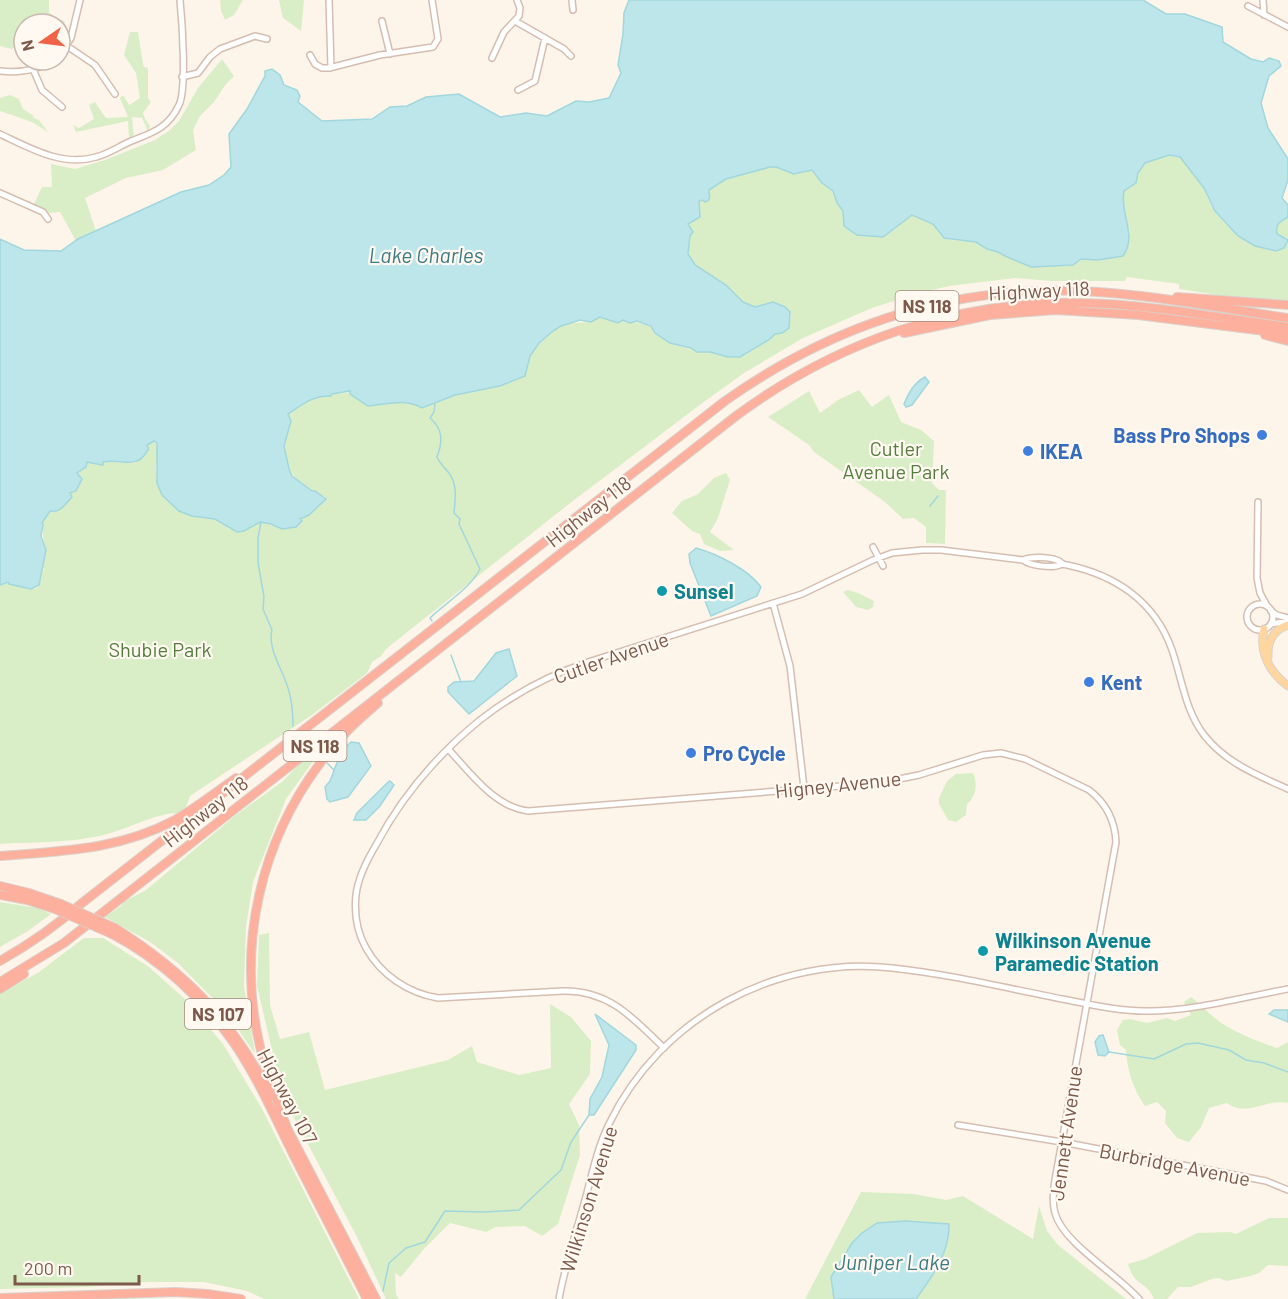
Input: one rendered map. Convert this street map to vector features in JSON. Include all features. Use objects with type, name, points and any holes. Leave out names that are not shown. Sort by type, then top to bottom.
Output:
[{"type":"highway","points":[[880,320],[901,310],[944,299],[987,292],[1036,288],[1101,289],[1202,299],[1288,304]]},
{"type":"highway","name":"Highway 118","points":[[0,961],[64,919],[735,394],[778,366],[817,345],[880,320],[923,307],[1008,293],[1056,291],[1139,296],[1288,318]]},
{"type":"highway","name":"Highway 118","points":[[0,982],[64,943],[755,402],[787,381],[842,352],[927,321],[971,311],[1038,303],[1120,305],[1288,327]]},
{"type":"highway","points":[[842,352],[949,322],[1025,311],[1119,313],[1288,334]]},
{"type":"highway","points":[[1235,328],[1288,341]]},
{"type":"highway","points":[[287,1128],[259,1042],[252,996],[254,928],[267,863],[294,802],[317,767],[338,741],[402,681],[468,626]]},
{"type":"highway","points":[[0,856],[102,846],[140,836],[193,809],[306,729]]},
{"type":"highway","points":[[0,886],[29,893],[114,931],[180,983],[199,1002],[233,1043],[261,1089],[367,1299]]},
{"type":"highway","points":[[0,895],[58,906]]},
{"type":"highway","name":"Highway 107","points":[[114,931],[148,949],[188,981],[223,1019],[253,1062],[376,1299]]},
{"type":"highway","points":[[0,989],[57,951],[64,943]]},
{"type":"highway","points":[[0,1298],[176,1292],[241,1299]]},
{"type":"main road","points":[[1269,666],[1270,639],[1288,621]]},
{"type":"main road","points":[[1267,627],[1262,647],[1269,666],[1288,686]]},
{"type":"street","points":[[72,33],[80,0]]},
{"type":"street","points":[[0,134],[35,151],[75,160],[97,157],[148,137],[163,127],[180,104],[182,77],[180,0]]},
{"type":"street","points":[[329,0],[331,68]]},
{"type":"street","points":[[310,55],[317,66],[331,68],[431,47],[436,44],[438,38],[432,0]]},
{"type":"street","points":[[492,58],[504,32],[520,12],[517,0]]},
{"type":"street","points":[[572,0],[573,10]]},
{"type":"street","points":[[1263,0],[1264,15]]},
{"type":"street","points":[[1248,6],[1288,27]]},
{"type":"street","points":[[382,21],[390,54]]},
{"type":"street","points":[[515,21],[564,49],[571,56]]},
{"type":"street","points":[[182,77],[198,73],[210,57],[220,49],[255,36],[267,39]]},
{"type":"street","points":[[518,90],[535,81],[545,38]]},
{"type":"street","points":[[72,49],[95,65],[115,94]]},
{"type":"street","points":[[34,72],[42,90],[62,107]]},
{"type":"street","points":[[0,193],[43,212],[48,219]]},
{"type":"street","points":[[1258,502],[1257,578],[1260,593],[1269,608],[1272,620],[1267,627]]},
{"type":"street","points":[[873,547],[883,566]]},
{"type":"street","name":"Cutler Avenue","points":[[664,1048],[612,1002],[596,995],[563,991],[438,998],[419,994],[396,981],[375,960],[364,943],[356,918],[356,894],[362,872],[387,825],[411,788],[448,749],[482,719],[506,702],[566,669],[814,589],[879,558],[898,552],[922,550],[1023,560],[1028,563],[1057,567],[1062,564],[1085,568],[1108,577],[1138,598],[1165,633],[1189,708],[1205,736],[1230,760],[1288,789]]},
{"type":"street","points":[[1260,593],[1254,606],[1247,613],[1248,621],[1256,629],[1276,622],[1288,621]]},
{"type":"street","points":[[773,603],[790,666],[804,788]]},
{"type":"street","points":[[1254,606],[1260,604],[1288,621]]},
{"type":"street","name":"Higney Avenue","points":[[448,749],[499,800],[512,807],[528,811],[857,785],[897,780],[983,755],[1001,753],[1025,759],[1089,790],[1108,810],[1114,826],[1116,842],[1086,1004]]},
{"type":"street","name":"Wilkinson Avenue","points":[[559,1299],[567,1263],[608,1125],[632,1086],[664,1048],[708,1012],[731,998],[782,977],[835,966],[916,971],[1133,1011],[1162,1010],[1288,989]]},
{"type":"street","name":"Jennett Avenue","points":[[1086,1004],[1053,1195],[1054,1212],[1058,1223],[1076,1244],[1118,1278],[1139,1299]]},
{"type":"street","name":"Burbridge Avenue","points":[[958,1125],[1062,1142],[1266,1181],[1288,1190]]},
{"type":"green space","points":[[0,0],[49,0],[49,12],[12,12],[12,49],[0,46]]},
{"type":"green space","points":[[220,0],[243,0],[234,15],[225,20]]},
{"type":"green space","points":[[279,0],[304,0],[301,31],[283,18]]},
{"type":"green space","points":[[130,32],[138,32],[143,64],[148,68],[148,98],[151,102],[143,113],[150,126],[148,131],[142,118],[132,117],[134,138],[129,139],[128,121],[76,132],[73,125],[79,128],[94,119],[89,105],[95,102],[106,118],[128,117],[120,98],[123,95],[129,105],[140,98],[136,73],[124,55]]},
{"type":"green space","points":[[222,59],[234,76],[200,116],[193,130],[196,150],[163,170],[126,178],[85,198],[96,231],[76,241],[60,212],[49,213],[34,204],[42,187],[52,187],[51,164],[75,169],[155,140],[170,130],[179,121],[198,88]]},
{"type":"green space","points":[[10,95],[19,99],[23,109],[39,120],[48,132],[32,122],[0,111],[0,98]]},
{"type":"green space","name":"Shubie Park","points":[[1169,155],[1180,157],[1203,186],[1210,203],[1223,221],[1252,244],[1274,250],[1284,248],[1285,242],[1277,234],[1276,226],[1288,217],[1288,306],[1179,289],[1179,284],[1127,277],[1125,281],[1051,281],[1015,278],[949,286],[872,308],[803,338],[744,373],[701,404],[569,504],[386,649],[372,662],[367,673],[312,715],[190,796],[186,807],[179,813],[159,816],[109,834],[87,838],[0,844],[0,585],[8,582],[31,589],[37,588],[44,569],[42,566],[45,558],[43,526],[45,519],[50,511],[60,509],[72,497],[70,493],[74,493],[81,477],[77,473],[86,467],[87,462],[103,465],[103,462],[109,459],[111,462],[135,463],[144,457],[148,450],[147,445],[156,440],[157,483],[162,495],[181,512],[215,519],[232,530],[244,531],[260,522],[281,529],[296,527],[302,521],[300,519],[309,515],[325,497],[301,483],[293,475],[286,457],[285,446],[290,418],[288,414],[313,399],[349,391],[368,405],[403,402],[422,408],[455,395],[500,386],[525,376],[531,354],[560,326],[589,322],[600,317],[618,323],[623,320],[648,325],[661,338],[669,342],[731,358],[743,356],[775,334],[782,333],[788,328],[791,316],[785,307],[773,302],[755,307],[744,303],[726,285],[695,265],[688,254],[690,236],[693,232],[688,224],[700,216],[699,201],[708,201],[709,190],[727,179],[770,167],[794,174],[811,170],[832,191],[843,211],[845,228],[859,235],[883,237],[912,215],[933,224],[940,234],[951,240],[976,242],[987,249],[1031,267],[1073,265],[1081,259],[1104,257],[1130,233],[1123,206],[1124,191],[1136,183],[1143,166],[1156,158]]},
{"type":"green space","name":"Cutler Avenue Park","points":[[859,390],[872,407],[889,395],[901,422],[921,430],[934,441],[932,483],[939,490],[946,490],[945,544],[926,543],[926,527],[914,518],[903,519],[885,502],[768,417],[809,391],[820,413],[838,400]]},
{"type":"green space","points":[[726,473],[730,480],[718,518],[710,532],[734,550],[720,551],[704,544],[700,534],[692,531],[672,513],[682,501],[698,494],[714,478]]},
{"type":"green space","points":[[848,590],[874,601],[873,607],[868,610],[856,607],[843,592]]},
{"type":"green space","points":[[343,731],[311,764],[286,799],[253,882],[246,927],[244,986],[255,1054],[227,1013],[178,963],[150,942],[105,917],[125,901],[146,890],[236,815],[283,781],[304,759]]},
{"type":"green space","points":[[973,773],[975,790],[967,804],[966,815],[956,822],[948,820],[939,804],[939,798],[947,781],[956,774]]},
{"type":"green space","points":[[0,902],[37,908],[51,914],[0,947]]},
{"type":"green space","points":[[269,933],[270,1005],[280,1039],[309,1032],[325,1090],[448,1060],[472,1046],[477,1062],[519,1075],[551,1068],[550,1004],[571,1017],[591,1041],[590,1074],[569,1104],[579,1125],[580,1155],[558,1224],[542,1236],[525,1226],[496,1227],[486,1232],[450,1223],[423,1250],[401,1277],[395,1273],[396,1294],[399,1299],[386,1299],[357,1237],[283,1097],[257,986],[259,935]]},
{"type":"green space","points":[[84,938],[103,938],[149,967],[186,1000],[223,1044],[261,1107],[359,1299],[264,1299],[247,1291],[204,1282],[147,1282],[87,1287],[0,1289],[0,994],[39,972]]},
{"type":"green space","points":[[1191,997],[1220,1022],[1241,1034],[1277,1048],[1288,1042],[1288,1103],[1272,1103],[1242,1109],[1227,1103],[1209,1108],[1201,1127],[1189,1142],[1177,1138],[1165,1123],[1166,1111],[1157,1102],[1145,1106],[1141,1100],[1131,1079],[1126,1050],[1120,1045],[1117,1030],[1123,1020],[1130,1019],[1147,1023],[1167,1018],[1175,1021],[1191,1015],[1184,1002]]},
{"type":"green space","points":[[861,1192],[914,1194],[946,1200],[963,1196],[1033,1239],[1039,1206],[1047,1231],[1058,1245],[1126,1299],[916,1299],[944,1254],[949,1224],[905,1221],[852,1243],[831,1277],[834,1299],[805,1299]]},
{"type":"green space","points":[[1269,1218],[1288,1218],[1288,1266],[1268,1265],[1259,1273],[1250,1276],[1227,1281],[1218,1278],[1191,1287],[1178,1287],[1167,1299],[1154,1299],[1148,1289],[1134,1277],[1128,1264],[1145,1259],[1197,1233],[1230,1232],[1236,1234]]},
{"type":"water","name":"Lake Charles","points":[[629,0],[1143,0],[1166,14],[1185,14],[1222,27],[1223,42],[1251,59],[1263,62],[1269,58],[1279,61],[1281,66],[1269,76],[1261,103],[1268,128],[1288,159],[1288,180],[1282,198],[1288,205],[1288,217],[1279,223],[1277,234],[1288,240],[1284,248],[1276,251],[1255,246],[1238,236],[1215,211],[1204,188],[1180,157],[1169,155],[1145,163],[1138,173],[1136,183],[1124,191],[1123,199],[1129,240],[1123,256],[1098,260],[1081,259],[1073,265],[1031,267],[987,249],[976,242],[944,238],[933,224],[912,215],[883,237],[857,235],[844,226],[843,211],[833,191],[822,183],[812,170],[794,174],[770,167],[726,179],[709,190],[709,200],[699,201],[700,217],[688,224],[693,232],[690,236],[688,254],[695,265],[726,285],[743,302],[755,307],[773,302],[790,312],[789,328],[782,333],[775,334],[740,357],[697,352],[691,348],[670,343],[655,333],[651,326],[637,321],[630,323],[623,320],[618,323],[600,317],[591,322],[580,320],[553,331],[539,343],[530,356],[525,376],[500,386],[455,395],[422,408],[403,402],[368,406],[350,394],[350,391],[313,399],[288,414],[291,421],[284,446],[292,476],[326,499],[309,515],[300,519],[302,521],[296,527],[282,529],[260,522],[244,531],[237,532],[215,519],[192,516],[179,511],[162,495],[157,483],[157,443],[154,441],[147,445],[146,453],[137,461],[109,461],[103,462],[103,465],[87,462],[86,467],[77,473],[82,479],[76,491],[70,493],[72,497],[60,509],[50,511],[42,523],[41,536],[46,550],[39,585],[31,589],[8,582],[0,585],[0,239],[24,250],[61,251],[78,239],[181,192],[209,185],[231,167],[229,134],[247,109],[265,76],[265,71],[272,69],[280,75],[284,85],[297,90],[300,96],[298,102],[322,121],[372,119],[390,107],[407,106],[426,97],[459,94],[500,117],[526,113],[547,116],[576,101],[589,102],[609,98],[621,73],[618,65],[624,13]]},
{"type":"water","points":[[925,377],[929,382],[912,405],[906,407],[904,404],[910,392]]},
{"type":"water","points":[[696,548],[722,558],[748,574],[761,587],[757,596],[711,616],[690,563],[689,554]]},
{"type":"water","points":[[509,649],[517,676],[469,714],[448,692],[448,687],[454,682],[474,681],[496,653]]},
{"type":"water","points":[[351,742],[359,743],[371,766],[348,797],[330,802],[327,799],[325,787],[330,781],[341,752]]},
{"type":"water","points":[[390,781],[394,785],[380,806],[366,820],[354,820],[357,813]]},
{"type":"water","points":[[1274,1010],[1288,1010],[1288,1022],[1269,1014]]},
{"type":"water","points":[[595,1014],[636,1045],[636,1050],[594,1115],[589,1115],[590,1099],[602,1077],[609,1045]]},
{"type":"water","points":[[1103,1035],[1109,1052],[1105,1056],[1098,1055],[1095,1042],[1099,1036]]},
{"type":"water","name":"Juniper Lake","points":[[905,1221],[949,1224],[947,1244],[943,1254],[934,1273],[916,1299],[834,1299],[831,1277],[852,1243],[877,1223]]},
{"type":"waterway","points":[[432,621],[430,618],[464,590],[480,569],[459,524],[460,519],[454,513],[454,482],[437,457],[441,436],[437,426],[430,418],[435,404]]},
{"type":"waterway","points":[[930,506],[938,496]]},
{"type":"waterway","points":[[261,522],[258,562],[264,597],[263,609],[272,630],[274,652],[286,681],[292,707],[293,726]]},
{"type":"waterway","points":[[451,655],[461,682]]},
{"type":"waterway","points":[[327,763],[334,770]]},
{"type":"waterway","points":[[1109,1052],[1154,1059],[1186,1044],[1198,1043],[1229,1050],[1246,1060],[1264,1063],[1288,1072]]},
{"type":"waterway","points":[[383,1291],[389,1263],[406,1248],[425,1242],[445,1211],[519,1210],[561,1170],[571,1142],[589,1115]]},
{"type":"place","name":"Bass Pro Shops","points":[[1262,435]]},
{"type":"place","name":"IKEA","points":[[1028,451]]},
{"type":"place","name":"Sunsel","points":[[662,591]]},
{"type":"place","name":"Kent","points":[[1089,682]]},
{"type":"place","name":"Pro Cycle","points":[[691,753]]},
{"type":"place","name":"Wilkinson Avenue Paramedic Station","points":[[983,951]]}]
